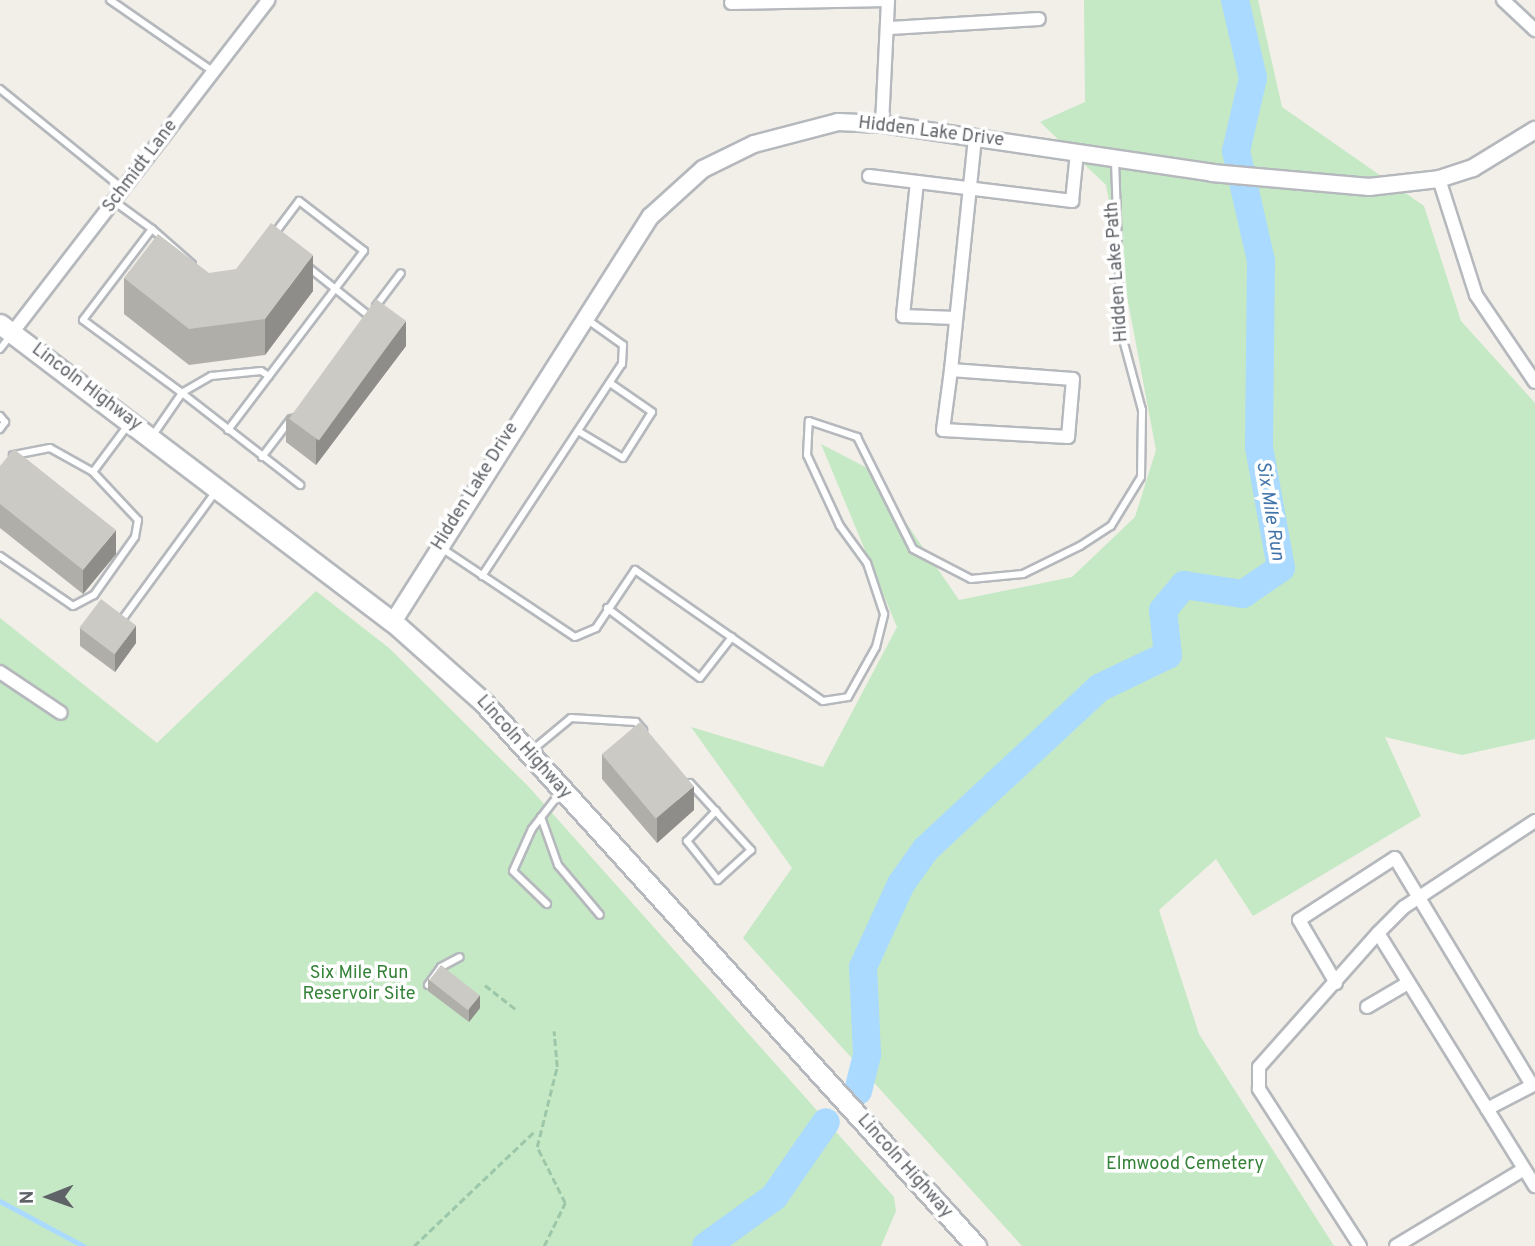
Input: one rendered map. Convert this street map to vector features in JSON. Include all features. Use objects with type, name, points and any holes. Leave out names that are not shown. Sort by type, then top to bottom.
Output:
[{"type":"main road","name":"Lincoln Highway","points":[[4,335],[152,436],[393,622],[528,753],[976,1246]]},
{"type":"street","name":"Schmidt Lane","points":[[4,335],[115,202],[268,0]]},
{"type":"street","points":[[731,3],[888,0],[890,28],[882,124]]},
{"type":"street","points":[[1503,0],[1535,30]]},
{"type":"street","points":[[890,28],[1039,19]]},
{"type":"street","name":"Hidden Lake Drive","points":[[393,622],[583,317],[650,217],[703,169],[754,144],[812,128],[882,124],[1212,173],[1369,187],[1439,179],[1473,168],[1535,130]]},
{"type":"street","points":[[951,370],[1073,379],[1068,437],[943,430],[975,136]]},
{"type":"street","points":[[869,176],[1072,201],[1077,153]]},
{"type":"street","points":[[1439,179],[1476,295],[1535,382]]},
{"type":"street","points":[[917,182],[902,316],[955,318]]},
{"type":"street","points":[[0,673],[61,713]]},
{"type":"street","points":[[1360,1246],[1259,1089],[1259,1067],[1378,933],[1420,897],[1535,821]]},
{"type":"street","points":[[1336,982],[1299,920],[1395,858],[1534,1085],[1488,1109]]},
{"type":"street","points":[[1378,933],[1535,1186]]},
{"type":"street","points":[[1367,1007],[1408,983]]},
{"type":"street","points":[[1396,1246],[1524,1169]]},
{"type":"lane","points":[[110,0],[214,72]]},
{"type":"lane","points":[[0,89],[124,190]]},
{"type":"lane","name":"Hidden Lake Path","points":[[732,637],[823,701],[848,697],[860,680],[884,614],[867,563],[840,526],[811,465],[804,432],[809,421],[857,437],[913,549],[971,579],[1023,574],[1111,526],[1141,477],[1143,410],[1121,332],[1115,159]]},
{"type":"lane","points":[[228,430],[364,251],[299,201],[270,239],[281,247]]},
{"type":"lane","points":[[115,202],[188,256],[198,276]]},
{"type":"lane","points":[[152,229],[83,320],[300,485]]},
{"type":"lane","points":[[303,263],[370,313]]},
{"type":"lane","points":[[362,324],[401,273]]},
{"type":"lane","points":[[482,576],[622,364],[623,345],[583,317]]},
{"type":"lane","points":[[152,436],[182,393],[211,376],[261,371],[269,376]]},
{"type":"lane","points":[[578,431],[623,458],[652,411],[610,383]]},
{"type":"lane","points":[[262,457],[295,413]]},
{"type":"lane","points":[[0,429],[3,419]]},
{"type":"lane","points":[[93,471],[131,421]]},
{"type":"lane","points":[[0,556],[60,601],[73,606],[94,596],[135,537],[138,520],[93,471],[50,448],[18,454],[6,463]]},
{"type":"lane","points":[[124,617],[218,489]]},
{"type":"lane","points":[[438,546],[575,637],[596,628],[607,608],[635,570],[732,637],[700,678],[607,608]]},
{"type":"lane","points":[[528,753],[571,718],[635,722],[653,742]]},
{"type":"lane","points":[[680,772],[716,811],[751,850],[718,880],[687,841],[716,811]]},
{"type":"lane","points":[[547,904],[513,871],[541,817],[562,791]]},
{"type":"lane","points":[[541,817],[558,865],[600,915]]},
{"type":"lane","points":[[428,985],[460,957]]},
{"type":"path","points":[[485,985],[518,1011]]},
{"type":"path","points":[[544,1246],[565,1203],[564,1192],[541,1164],[537,1128],[556,1067],[554,1031]]},
{"type":"path","points":[[414,1246],[537,1128]]},
{"type":"green space","name":"Elmwood Cemetery","points":[[1084,0],[1258,0],[1282,107],[1424,206],[1461,321],[1535,403],[1535,739],[1462,755],[1385,737],[1421,816],[1253,916],[1216,859],[1159,910],[1199,1034],[1334,1246],[1022,1246],[743,938],[792,868],[691,727],[823,767],[897,627],[821,444],[869,469],[959,600],[1072,577],[1135,517],[1156,450],[1106,185],[1040,122],[1085,102]]},
{"type":"green space","name":"Six Mile Run Reservoir Site","points":[[316,591],[389,648],[528,786],[894,1197],[896,1211],[881,1246],[0,1246],[0,618],[157,743]]},
{"type":"building","points":[[271,223],[313,255],[265,319],[189,329],[124,278],[158,234],[209,273],[236,269]]},
{"type":"building","points":[[376,299],[406,321],[319,440],[289,419]]},
{"type":"building","points":[[14,449],[116,530],[83,570],[0,504],[0,466]]},
{"type":"building","points":[[101,599],[136,625],[114,654],[79,628]]},
{"type":"building","points":[[640,722],[694,786],[656,818],[602,754]]},
{"type":"building","points":[[441,965],[480,995],[468,1010],[429,980]]},
{"type":"waterway","name":"Six Mile Run","points":[[858,1091],[867,1054],[863,967],[901,884],[926,849],[1099,688],[1168,655],[1163,610],[1184,585],[1243,594],[1281,568],[1259,447],[1261,261],[1236,151],[1253,78],[1235,0]]},
{"type":"waterway","name":"Six Mile Run","points":[[706,1246],[774,1197],[826,1122]]},
{"type":"waterway","points":[[0,1201],[84,1246]]}]
